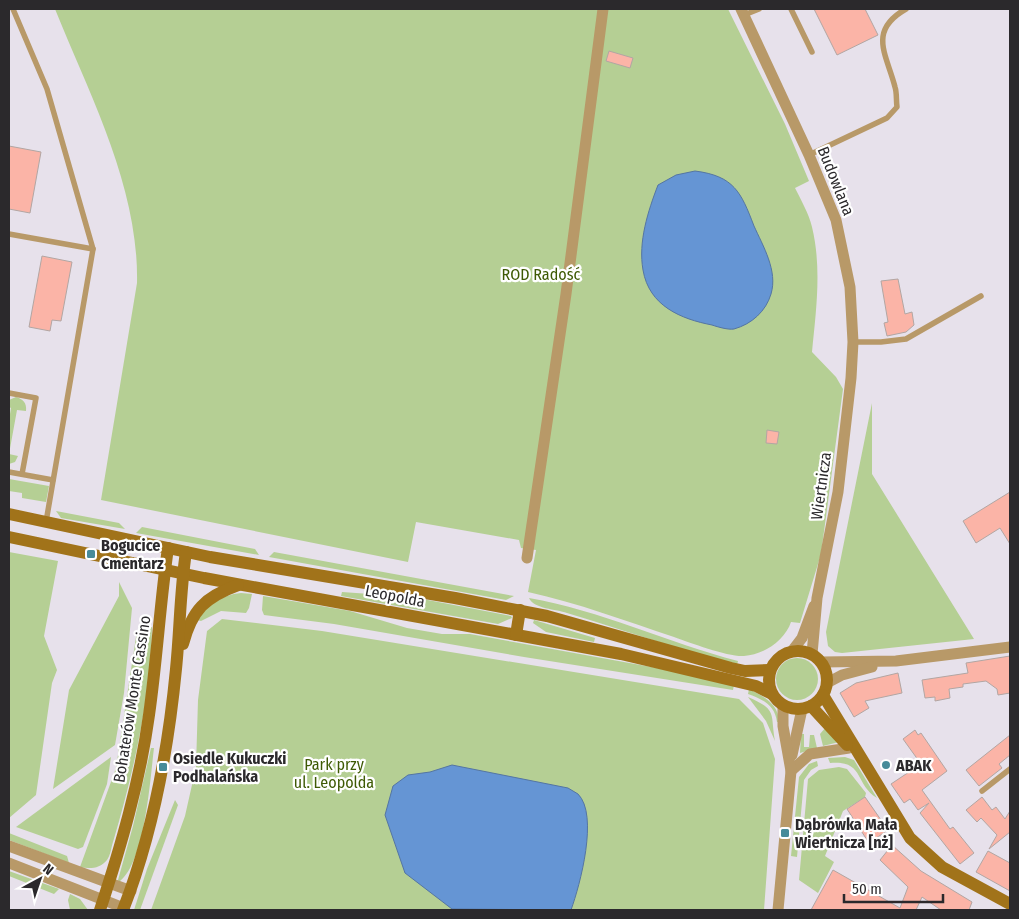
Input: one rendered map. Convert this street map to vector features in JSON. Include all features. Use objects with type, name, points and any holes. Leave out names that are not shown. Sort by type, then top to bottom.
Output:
[{"type":"street","points":[[527,558],[567,284],[604,9]]},
{"type":"street","name":"Budowlana","points":[[743,12],[809,155],[836,220],[850,287],[853,342],[851,378]]},
{"type":"street","name":"Wiertnicza","points":[[792,651],[802,638],[817,598],[838,492],[851,378]]},
{"type":"street","name":"Leopolda","points":[[9,514],[186,552],[520,610],[556,618],[730,668],[750,672],[770,670]]},
{"type":"street","name":"Leopolda","points":[[9,537],[183,574],[630,656],[756,686],[772,694]]},
{"type":"street","name":"Bohaterów Monte Cassino","points":[[102,905],[131,808],[144,746],[157,655],[168,548]]},
{"type":"street","points":[[9,863],[102,905],[124,909],[153,818],[163,767],[176,671],[186,552]]},
{"type":"street","points":[[176,671],[194,613],[210,598],[240,584]]},
{"type":"street","name":"Wiertnicza","points":[[817,598],[817,658]]},
{"type":"street","points":[[516,635],[520,610]]},
{"type":"street","points":[[791,767],[783,726],[783,706],[772,694],[768,683],[774,661],[792,651],[817,658],[896,660],[1010,647]]},
{"type":"street","points":[[817,658],[825,689],[861,759],[910,838],[942,867],[1010,904]]},
{"type":"street","points":[[778,910],[796,728],[806,708],[842,675],[896,660]]},
{"type":"street","points":[[783,706],[806,708],[861,759]]},
{"type":"street","points":[[791,767],[810,754],[849,748]]},
{"type":"street","points":[[9,846],[131,891]]},
{"type":"lane","points":[[13,9],[47,89],[94,249],[46,522]]},
{"type":"lane","points":[[743,12],[759,9]]},
{"type":"lane","points":[[792,9],[812,52]]},
{"type":"lane","points":[[809,155],[887,118],[896,107],[896,89],[882,48],[886,26],[893,16],[906,9]]},
{"type":"lane","points":[[9,234],[94,249]]},
{"type":"lane","points":[[853,342],[881,342],[906,339],[980,296]]},
{"type":"lane","points":[[9,393],[36,398],[22,474]]},
{"type":"lane","points":[[9,472],[53,480]]},
{"type":"lane","points":[[982,791],[1010,769]]},
{"type":"green space","name":"ROD Radość","points":[[55,9],[728,9],[785,124],[809,181],[795,188],[811,222],[817,258],[817,290],[812,352],[836,377],[843,389],[821,554],[800,623],[791,622],[784,635],[766,650],[752,655],[737,656],[699,646],[584,607],[528,592],[536,550],[521,548],[519,540],[416,522],[408,562],[101,500],[137,283],[135,247],[130,212],[110,143]]},
{"type":"green space","points":[[16,397],[24,402],[26,411],[17,410],[9,454],[11,408],[9,407],[9,400]]},
{"type":"green space","points":[[872,403],[872,474],[974,639],[842,653],[835,652],[828,646],[826,632]]},
{"type":"green space","points":[[9,454],[18,456],[15,462],[9,464]]},
{"type":"green space","points":[[9,479],[49,486],[46,502],[22,498],[22,493],[9,491]]},
{"type":"green space","points":[[56,511],[119,523],[125,529],[61,518]]},
{"type":"green space","points":[[142,527],[255,549],[259,555],[136,533]]},
{"type":"green space","points":[[9,552],[58,561],[44,636],[57,670],[52,683],[36,795],[9,818]]},
{"type":"green space","points":[[274,552],[514,596],[506,600],[269,557]]},
{"type":"green space","points":[[119,582],[132,608],[124,693],[115,745],[53,789],[69,690],[119,596]]},
{"type":"green space","points":[[342,592],[412,597],[511,616],[512,618],[498,624],[341,596]]},
{"type":"green space","points":[[241,593],[252,594],[246,613],[221,611],[201,621],[197,620],[221,598]]},
{"type":"green space","points":[[263,596],[350,611],[407,628],[442,634],[470,634],[657,668],[734,685],[733,690],[524,657],[334,624],[264,615],[262,610]]},
{"type":"green space","points":[[529,598],[555,603],[608,618],[712,654],[738,661],[737,665],[567,613],[540,607]]},
{"type":"green space","name":"Park przy ul. Leopolda","points":[[222,619],[322,631],[739,699],[763,723],[775,759],[764,910],[151,910],[185,816],[196,767],[198,700],[207,631]]},
{"type":"green space","points":[[534,620],[595,638],[594,642],[546,632],[533,623]]},
{"type":"green space","points":[[146,627],[152,627],[151,653],[140,735],[110,853],[107,860],[101,865],[94,868],[80,867],[116,768],[136,637],[139,631]]},
{"type":"green space","points":[[797,658],[812,664],[818,679],[812,694],[797,700],[782,694],[776,679],[782,664]]},
{"type":"green space","points":[[749,689],[773,705],[779,722],[777,722],[771,707],[748,694]]},
{"type":"green space","points":[[748,697],[764,705],[771,713],[775,741],[766,721]]},
{"type":"green space","points":[[826,727],[839,742],[823,746],[820,734]]},
{"type":"green space","points":[[801,734],[804,734],[804,747],[809,747],[810,735],[814,735],[817,748],[800,753]]},
{"type":"green space","points":[[151,748],[154,748],[145,820],[135,858],[128,872],[119,882],[118,880]]},
{"type":"green space","points":[[111,757],[107,784],[83,847],[78,849],[16,827]]},
{"type":"green space","points":[[845,757],[854,760],[877,798],[865,786],[854,769],[849,765],[841,763],[830,763],[828,758]]},
{"type":"green space","points":[[817,761],[818,766],[811,770],[804,780],[797,857],[791,856],[799,777],[809,764]]},
{"type":"green space","points":[[839,767],[847,769],[866,793],[865,797],[843,811],[825,856],[834,862],[818,893],[799,880],[808,779],[819,770]]},
{"type":"green space","points":[[175,800],[178,805],[140,910],[134,910],[147,869]]},
{"type":"green space","points":[[9,833],[67,856],[69,863],[9,840]]},
{"type":"green space","points":[[9,871],[59,889],[54,894],[9,876]]},
{"type":"green space","points":[[70,894],[80,899],[88,910],[70,910],[68,900]]},
{"type":"water","points":[[695,171],[719,177],[740,195],[765,250],[773,276],[771,294],[766,306],[747,324],[734,329],[689,319],[668,309],[652,293],[646,282],[643,270],[643,238],[658,185],[676,175]]},
{"type":"water","points":[[452,765],[568,788],[578,794],[584,804],[587,817],[586,850],[571,910],[452,909],[405,873],[385,815],[393,786],[408,775],[430,772]]},
{"type":"building","points":[[814,9],[865,9],[878,35],[837,55]]},
{"type":"building","points":[[609,51],[633,58],[630,68],[606,61]]},
{"type":"building","points":[[9,146],[41,152],[30,213],[9,209]]},
{"type":"building","points":[[42,256],[72,262],[61,321],[52,320],[50,331],[29,327]]},
{"type":"building","points":[[898,279],[905,314],[912,312],[914,325],[906,332],[887,336],[884,323],[888,322],[881,281]]},
{"type":"building","points":[[767,430],[779,432],[777,444],[766,443]]},
{"type":"building","points":[[1010,492],[1010,544],[1000,528],[976,543],[963,521]]},
{"type":"building","points":[[1010,656],[1010,693],[998,695],[997,689],[986,681],[963,684],[963,687],[949,689],[950,698],[935,701],[935,697],[925,698],[922,680],[968,673],[966,663]]},
{"type":"building","points":[[898,673],[902,693],[865,701],[869,708],[854,717],[840,693],[856,683]]},
{"type":"building","points":[[915,730],[918,735],[921,733],[947,771],[922,790],[950,829],[953,827],[974,853],[960,864],[920,813],[929,803],[918,810],[910,799],[904,803],[891,784],[921,764],[903,739]]},
{"type":"building","points":[[1010,735],[1010,755],[999,764],[1002,768],[979,786],[966,770]]},
{"type":"building","points":[[865,797],[888,830],[869,843],[847,809]]},
{"type":"building","points":[[982,797],[992,810],[996,807],[1005,819],[1010,811],[1010,832],[989,849],[997,835],[981,818],[977,822],[966,810]]},
{"type":"building","points":[[892,845],[921,871],[972,902],[969,910],[941,910],[922,897],[916,910],[811,910],[833,870],[900,908],[908,887],[880,860]]},
{"type":"building","points":[[988,851],[1010,863],[1010,891],[976,872]]},
{"type":"place","name":"Bogucice Cmentarz","points":[[91,554]]},
{"type":"place","name":"ABAK","points":[[886,765]]},
{"type":"place","name":"Osiedle Kukuczki Podhalańska","points":[[163,767]]},
{"type":"place","name":"Dąbrówka Mała Wiertnicza [nż]","points":[[785,833]]}]
